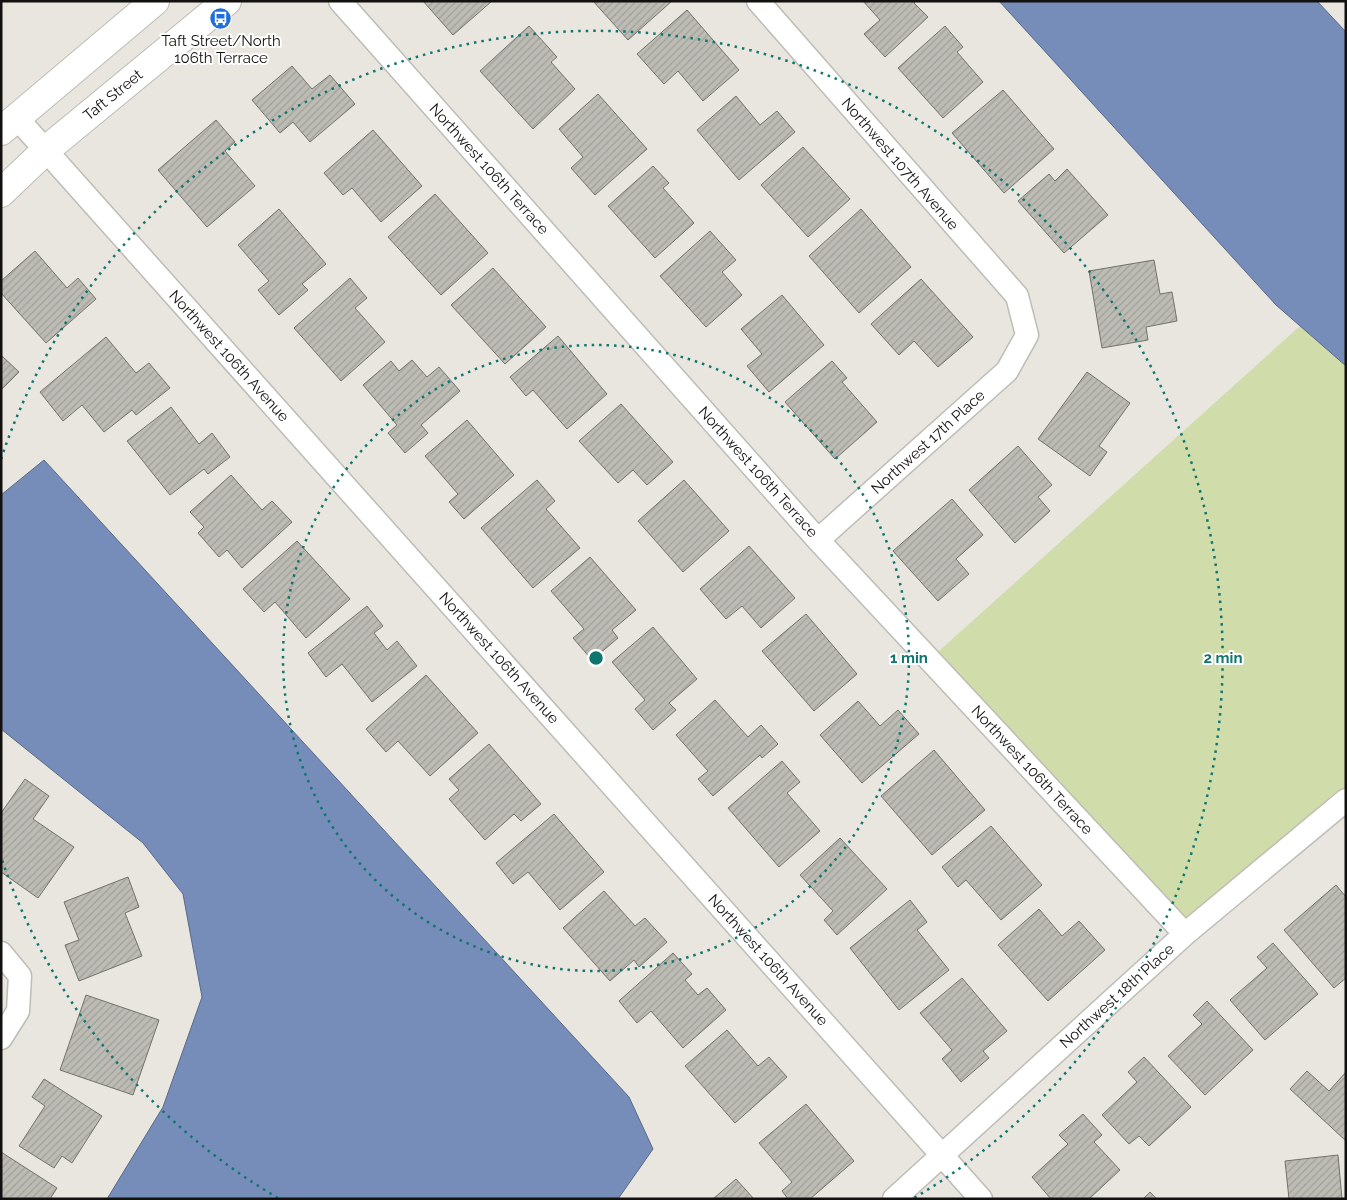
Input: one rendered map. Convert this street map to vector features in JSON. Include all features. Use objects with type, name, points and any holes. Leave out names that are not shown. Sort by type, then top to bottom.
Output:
[{"type":"street","points":[[9,124],[155,1]]},
{"type":"street","name":"Taft Street","points":[[1,193],[46,150],[227,1]]},
{"type":"street","name":"Northwest 106th Terrace","points":[[340,1],[818,540],[1185,934]]},
{"type":"street","name":"Northwest 107th Avenue","points":[[758,1],[1017,296],[1027,334]]},
{"type":"street","name":"Northwest 106th Avenue","points":[[9,124],[46,150],[981,1199]]},
{"type":"street","name":"Northwest 17th Place","points":[[818,540],[1007,371],[1027,334]]},
{"type":"street","name":"Northwest 18th Place","points":[[894,1199],[1185,934],[1346,800]]},
{"type":"street","points":[[1,953],[20,976],[18,1011],[1,1038]]},
{"type":"green space","points":[[1300,326],[1346,366],[1346,800],[1185,934],[929,660]]},
{"type":"water","points":[[999,1],[1317,1],[1346,32],[1346,366],[1276,305]]},
{"type":"water","points":[[44,460],[629,1097],[653,1149],[618,1199],[107,1199],[163,1107],[202,997],[183,894],[143,843],[1,729],[1,495]]},
{"type":"building","points":[[423,1],[492,1],[453,35]]},
{"type":"building","points":[[593,1],[672,1],[628,40]]},
{"type":"building","points":[[863,1],[916,1],[914,3],[928,17],[885,57],[864,34],[880,20]]},
{"type":"building","points":[[687,10],[739,70],[703,101],[678,71],[664,84],[637,54]]},
{"type":"building","points":[[529,26],[557,57],[551,62],[575,89],[533,129],[480,71]]},
{"type":"building","points":[[945,26],[963,47],[957,52],[983,82],[943,118],[898,68]]},
{"type":"building","points":[[292,66],[312,89],[330,75],[355,104],[310,142],[293,122],[280,133],[252,100]]},
{"type":"building","points":[[1003,90],[1054,149],[1004,193],[952,133]]},
{"type":"building","points":[[598,94],[647,149],[595,195],[571,168],[583,157],[559,129]]},
{"type":"building","points":[[736,96],[760,125],[777,111],[795,132],[739,180],[697,130]]},
{"type":"building","points":[[216,120],[235,142],[225,151],[255,186],[207,227],[158,170]]},
{"type":"building","points":[[373,130],[422,186],[381,222],[352,188],[343,195],[324,173]]},
{"type":"building","points":[[803,147],[850,199],[808,237],[761,185]]},
{"type":"building","points":[[653,166],[669,183],[663,188],[694,223],[655,258],[608,206]]},
{"type":"building","points":[[1067,169],[1108,215],[1064,253],[1018,201],[1049,174],[1055,181]]},
{"type":"building","points":[[435,194],[488,253],[441,295],[388,237]]},
{"type":"building","points":[[279,209],[326,264],[302,284],[308,290],[279,315],[258,290],[269,281],[238,245]]},
{"type":"building","points":[[861,209],[911,267],[859,313],[809,256]]},
{"type":"building","points":[[710,231],[736,260],[722,272],[742,295],[706,327],[660,276]]},
{"type":"building","points":[[35,251],[67,288],[78,278],[96,299],[46,343],[1,293],[1,281]]},
{"type":"building","points":[[1154,260],[1160,294],[1172,292],[1177,321],[1146,327],[1148,340],[1102,348],[1089,271]]},
{"type":"building","points":[[493,268],[546,327],[505,364],[451,305]]},
{"type":"building","points":[[350,278],[367,298],[355,308],[385,342],[341,381],[294,328]]},
{"type":"building","points":[[921,279],[973,337],[938,367],[914,341],[899,355],[871,324]]},
{"type":"building","points":[[782,295],[824,345],[769,392],[747,366],[762,354],[741,329]]},
{"type":"building","points":[[558,336],[607,394],[567,429],[533,390],[526,396],[510,377]]},
{"type":"building","points":[[106,337],[136,373],[149,363],[170,388],[136,415],[132,410],[104,432],[82,405],[63,421],[40,392]]},
{"type":"building","points":[[1,355],[19,372],[1,390]]},
{"type":"building","points":[[412,360],[427,377],[439,367],[460,391],[421,425],[428,433],[405,453],[388,433],[397,425],[363,385],[391,361],[399,371]]},
{"type":"building","points":[[832,361],[847,378],[842,382],[877,422],[835,459],[785,402]]},
{"type":"building","points":[[1087,372],[1130,403],[1099,446],[1107,452],[1090,476],[1038,439]]},
{"type":"building","points":[[621,404],[673,462],[647,485],[633,470],[618,483],[579,441]]},
{"type":"building","points":[[171,407],[199,444],[212,433],[230,457],[208,474],[204,469],[170,495],[127,441]]},
{"type":"building","points":[[467,420],[514,475],[464,519],[449,502],[458,494],[425,456]]},
{"type":"building","points":[[1018,446],[1052,485],[1038,497],[1050,511],[1015,543],[969,490]]},
{"type":"building","points":[[231,475],[262,510],[272,501],[292,522],[242,568],[227,550],[219,557],[198,533],[204,527],[190,512]]},
{"type":"building","points":[[537,480],[555,501],[546,509],[580,548],[533,588],[481,528]]},
{"type":"building","points":[[684,480],[729,531],[683,572],[638,521]]},
{"type":"building","points":[[952,499],[983,535],[956,559],[969,574],[938,601],[893,551]]},
{"type":"building","points":[[297,541],[350,599],[306,638],[275,602],[264,612],[243,589]]},
{"type":"building","points":[[749,546],[795,598],[761,628],[742,606],[726,619],[700,589]]},
{"type":"building","points":[[590,557],[636,610],[612,630],[618,638],[592,660],[573,638],[584,629],[551,591]]},
{"type":"building","points":[[367,606],[383,626],[374,633],[387,650],[397,641],[417,666],[372,702],[342,664],[326,677],[308,653]]},
{"type":"building","points":[[806,614],[857,674],[814,711],[762,651]]},
{"type":"building","points":[[653,627],[697,679],[669,703],[676,710],[653,730],[635,709],[645,700],[612,662]]},
{"type":"building","points":[[426,675],[478,733],[430,776],[398,741],[386,752],[366,729]]},
{"type":"building","points":[[715,700],[748,737],[761,725],[778,744],[762,758],[760,755],[713,796],[698,779],[708,771],[676,735]]},
{"type":"building","points":[[858,701],[880,726],[898,710],[919,734],[862,783],[820,735]]},
{"type":"building","points":[[489,744],[541,804],[521,821],[514,814],[485,840],[449,799],[459,790],[449,779]]},
{"type":"building","points":[[934,750],[985,810],[932,855],[881,796]]},
{"type":"building","points":[[782,761],[800,782],[787,793],[820,831],[779,867],[728,808]]},
{"type":"building","points":[[25,779],[49,796],[33,819],[74,847],[38,898],[1,872],[1,813]]},
{"type":"building","points":[[554,814],[604,872],[560,910],[528,872],[513,884],[496,863]]},
{"type":"building","points":[[991,826],[1042,885],[1001,920],[966,880],[958,887],[942,867]]},
{"type":"building","points":[[840,838],[887,889],[837,935],[824,920],[833,911],[800,875]]},
{"type":"building","points":[[128,877],[139,907],[125,913],[142,956],[79,981],[65,945],[79,940],[64,902]]},
{"type":"building","points":[[1336,885],[1346,897],[1346,978],[1334,988],[1284,930]]},
{"type":"building","points":[[604,891],[635,926],[645,918],[667,942],[639,967],[634,960],[610,981],[563,928]]},
{"type":"building","points":[[910,900],[927,922],[917,930],[949,970],[899,1010],[850,948]]},
{"type":"building","points":[[1039,909],[1062,936],[1079,921],[1105,950],[1048,1001],[998,945]]},
{"type":"building","points":[[1273,943],[1318,994],[1265,1040],[1230,1000],[1267,968],[1257,957]]},
{"type":"building","points":[[673,953],[692,974],[685,980],[698,995],[707,988],[726,1010],[683,1048],[651,1011],[637,1023],[619,1001]]},
{"type":"building","points":[[962,978],[1007,1031],[983,1051],[989,1058],[961,1082],[942,1059],[952,1050],[920,1013]]},
{"type":"building","points":[[86,995],[159,1020],[133,1095],[60,1070]]},
{"type":"building","points":[[1207,1001],[1253,1050],[1205,1095],[1168,1056],[1202,1024],[1193,1015]]},
{"type":"building","points":[[727,1030],[758,1066],[769,1057],[787,1077],[735,1123],[685,1066]]},
{"type":"building","points":[[1144,1057],[1191,1107],[1149,1146],[1139,1136],[1129,1144],[1102,1115],[1137,1082],[1128,1072]]},
{"type":"building","points":[[1307,1071],[1329,1091],[1346,1072],[1346,1141],[1290,1089]]},
{"type":"building","points":[[44,1079],[102,1116],[72,1163],[62,1156],[54,1168],[19,1146],[45,1106],[32,1097]]},
{"type":"building","points":[[806,1104],[854,1161],[810,1199],[788,1199],[782,1191],[792,1182],[759,1143]]},
{"type":"building","points":[[1083,1114],[1102,1135],[1094,1142],[1120,1170],[1089,1199],[1051,1199],[1032,1177],[1068,1144],[1059,1135]]},
{"type":"building","points":[[1,1152],[57,1188],[50,1199],[1,1199]]},
{"type":"building","points":[[1338,1155],[1342,1199],[1289,1199],[1285,1161]]},
{"type":"building","points":[[736,1179],[754,1199],[713,1199]]},
{"type":"building","points":[[1150,1192],[1157,1199],[1143,1199]]},
{"type":"place","name":"Taft Street/North 106th Terrace","points":[[221,18]]}]
